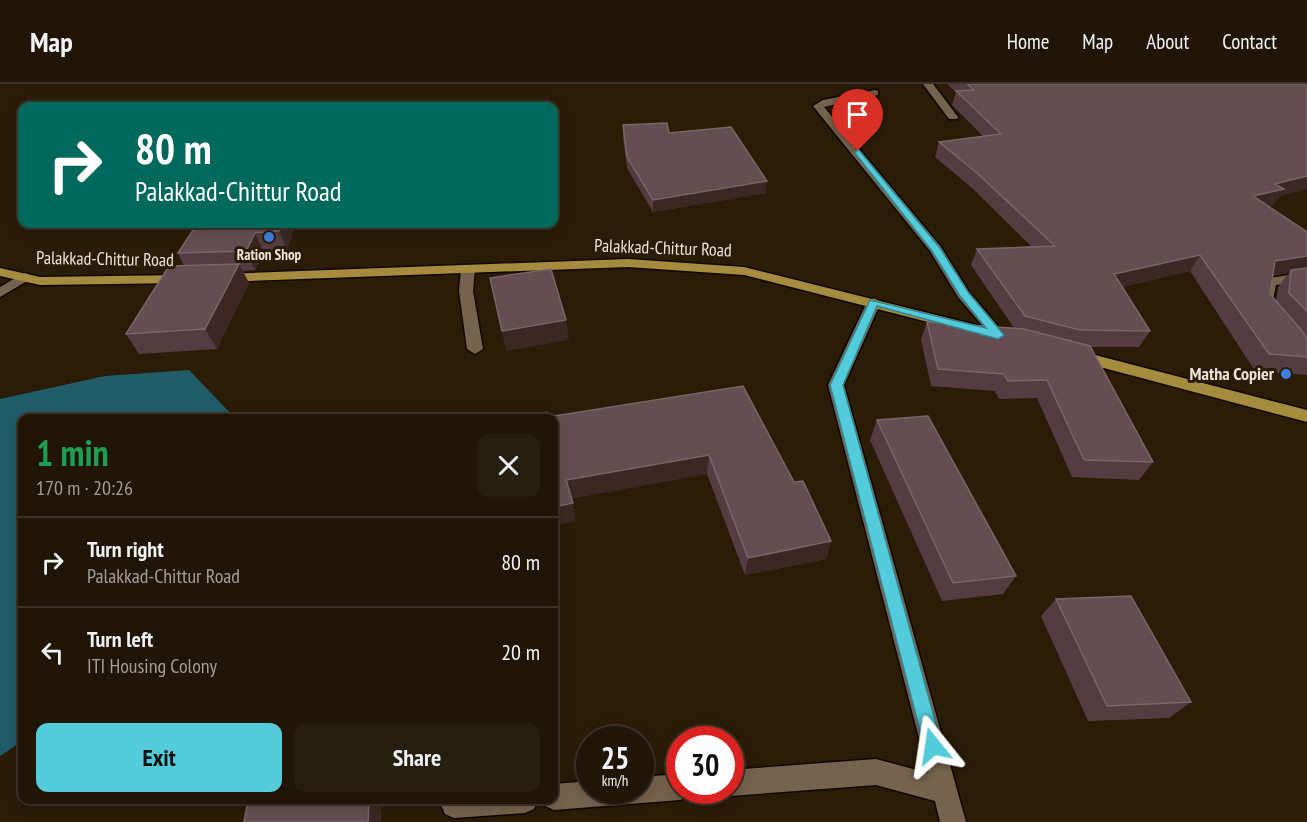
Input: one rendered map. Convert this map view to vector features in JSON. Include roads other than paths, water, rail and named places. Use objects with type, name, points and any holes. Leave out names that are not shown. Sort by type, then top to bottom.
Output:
[{"type":"main road","name":"Palakkad-Chittur Road","points":[[0,272],[40,281],[132,281],[628,263],[744,271],[1004,336]]},
{"type":"main road","points":[[1067,353],[1307,416]]},
{"type":"street","points":[[928,84],[953,117]]},
{"type":"street","points":[[875,93],[827,102],[818,106],[819,111],[847,138],[929,241],[963,294],[1004,336]]},
{"type":"street","points":[[468,269],[466,291],[476,349]]},
{"type":"street","points":[[1270,315],[1269,282],[1307,276]]},
{"type":"street","points":[[0,293],[24,277]]},
{"type":"street","points":[[874,302],[837,385],[952,822]]},
{"type":"street","points":[[744,782],[876,772],[945,791]]},
{"type":"street","points":[[558,797],[576,795]]},
{"type":"street","points":[[454,805],[468,804]]},
{"type":"water","points":[[189,370],[231,414],[18,414],[18,744],[0,756],[0,399],[105,376]]},
{"type":"place","name":"Ration Shop","points":[[269,237]]},
{"type":"place","name":"Matha Copier","points":[[1286,374]]}]
